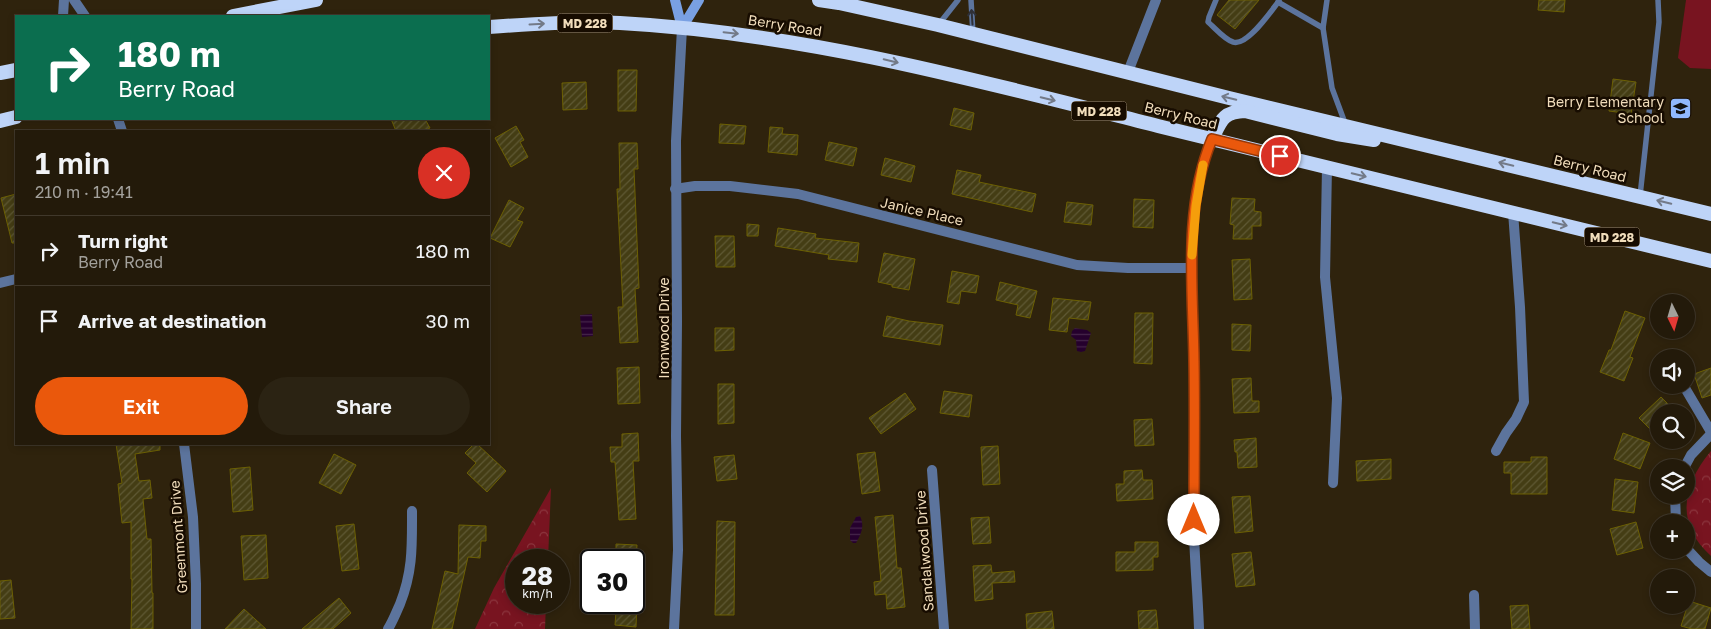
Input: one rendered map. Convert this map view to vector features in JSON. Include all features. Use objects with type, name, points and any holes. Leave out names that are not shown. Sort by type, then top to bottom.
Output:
[{"type":"highway","points":[[238,15],[316,0]]},
{"type":"highway","name":"Berry Road","points":[[819,0],[938,25],[1711,214]]},
{"type":"highway","name":"Berry Road","points":[[490,27],[558,23],[618,23],[744,35],[812,45],[883,60],[1212,139],[1711,261]]},
{"type":"highway","points":[[0,73],[15,70]]},
{"type":"highway","points":[[1212,139],[1224,117],[1233,112],[1245,111],[1337,134],[1462,154]]},
{"type":"highway","points":[[0,121],[15,116]]},
{"type":"main road","points":[[675,0],[682,28]]},
{"type":"main road","points":[[682,28],[698,0]]},
{"type":"street","points":[[63,15],[64,0]]},
{"type":"street","points":[[74,0],[84,15]]},
{"type":"street","points":[[1128,72],[1156,0]]},
{"type":"street","name":"Ironwood Drive","points":[[674,629],[678,535],[675,189],[677,98],[682,28]]},
{"type":"street","points":[[1200,629],[1194,536],[1195,439],[1192,268],[1196,206],[1203,162],[1212,139]]},
{"type":"street","points":[[1327,167],[1325,278],[1337,398],[1333,483]]},
{"type":"street","name":"Janice Place","points":[[675,189],[695,186],[730,186],[798,194],[1077,265],[1161,269],[1192,268]]},
{"type":"street","points":[[1496,451],[1519,414],[1524,402],[1513,212]]},
{"type":"street","points":[[0,283],[15,279]]},
{"type":"street","points":[[1688,394],[1711,433],[1689,459]]},
{"type":"street","name":"Greenmont Drive","points":[[184,445],[193,517],[196,629]]},
{"type":"street","name":"Sandalwood Drive","points":[[932,470],[944,629]]},
{"type":"street","points":[[388,629],[406,587],[409,574],[412,555],[412,511]]},
{"type":"street","points":[[1695,558],[1711,572]]},
{"type":"street","points":[[1474,595],[1475,629]]},
{"type":"lane","points":[[938,25],[958,0]]},
{"type":"lane","points":[[971,0],[973,34]]},
{"type":"lane","points":[[1216,0],[1208,22],[1232,42],[1238,43],[1247,39],[1279,1],[1323,28]]},
{"type":"lane","points":[[1328,0],[1323,28],[1332,88],[1345,125]]},
{"type":"lane","points":[[1640,196],[1659,22],[1658,0]]},
{"type":"green space","points":[[1686,0],[1711,0],[1711,69],[1690,68],[1678,58]]},
{"type":"green space","points":[[1711,451],[1711,556],[1699,544],[1695,537],[1695,514],[1688,514],[1687,504],[1695,504],[1695,475]]},
{"type":"green space","points":[[551,488],[548,549],[516,549]]},
{"type":"green space","points":[[505,569],[505,614],[546,614],[545,629],[475,629]]},
{"type":"shaded area","points":[[592,314],[593,336],[582,337],[580,315]]},
{"type":"shaded area","points":[[1075,328],[1087,330],[1091,333],[1085,351],[1077,351],[1076,340],[1071,336]]},
{"type":"shaded area","points":[[860,516],[862,530],[856,543],[853,543],[850,540],[850,528],[856,517]]},
{"type":"building","points":[[1229,0],[1259,0],[1235,29],[1217,15]]},
{"type":"building","points":[[1539,0],[1565,0],[1564,12],[1538,10]]},
{"type":"building","points":[[618,70],[637,70],[636,111],[618,111]]},
{"type":"building","points":[[1613,79],[1636,82],[1631,114],[1609,111]]},
{"type":"building","points":[[586,82],[587,109],[563,110],[562,83]]},
{"type":"building","points":[[954,108],[974,113],[971,130],[950,125]]},
{"type":"building","points":[[391,120],[426,120],[430,128],[425,130],[396,130]]},
{"type":"building","points":[[720,124],[746,126],[744,144],[719,143]]},
{"type":"building","points":[[516,126],[524,140],[520,142],[528,157],[511,167],[495,138]]},
{"type":"building","points":[[770,127],[783,128],[782,134],[798,135],[797,155],[768,152]]},
{"type":"building","points":[[829,142],[857,148],[853,166],[825,160]]},
{"type":"building","points":[[619,143],[637,143],[638,169],[634,169],[639,288],[635,289],[638,342],[620,343],[618,307],[623,307],[617,189],[620,189]]},
{"type":"building","points":[[885,158],[915,166],[911,182],[881,175]]},
{"type":"building","points":[[957,170],[981,175],[979,182],[1036,194],[1032,212],[952,194]]},
{"type":"building","points":[[15,194],[15,243],[12,243],[1,198]]},
{"type":"building","points":[[1232,198],[1255,199],[1254,211],[1261,212],[1261,226],[1252,226],[1252,239],[1233,239],[1234,225],[1230,224]]},
{"type":"building","points":[[1134,199],[1154,200],[1153,228],[1133,227]]},
{"type":"building","points":[[509,200],[524,208],[517,220],[523,222],[510,247],[490,238]]},
{"type":"building","points":[[1067,202],[1093,205],[1091,225],[1064,222]]},
{"type":"building","points":[[747,224],[759,225],[758,236],[747,236]]},
{"type":"building","points":[[778,228],[816,234],[815,238],[859,243],[857,262],[828,259],[829,255],[775,246]]},
{"type":"building","points":[[715,236],[734,236],[735,267],[716,267]]},
{"type":"building","points":[[884,253],[915,259],[909,290],[878,282]]},
{"type":"building","points":[[1250,259],[1252,299],[1234,300],[1232,260]]},
{"type":"building","points":[[952,271],[979,276],[976,293],[961,291],[959,304],[947,302]]},
{"type":"building","points":[[1000,282],[1037,291],[1030,318],[1016,315],[1018,305],[996,300]]},
{"type":"building","points":[[1053,298],[1091,302],[1088,320],[1069,318],[1067,332],[1049,330]]},
{"type":"building","points":[[1625,311],[1645,318],[1630,357],[1633,358],[1624,381],[1600,372],[1609,350],[1611,350]]},
{"type":"building","points":[[1135,313],[1153,313],[1152,364],[1134,363]]},
{"type":"building","points":[[887,316],[943,325],[940,345],[883,336]]},
{"type":"building","points":[[1232,324],[1251,325],[1250,351],[1232,350]]},
{"type":"building","points":[[715,328],[734,328],[734,350],[715,351]]},
{"type":"building","points":[[639,367],[640,403],[618,404],[617,368]]},
{"type":"building","points":[[1711,368],[1711,395],[1702,398],[1695,374]]},
{"type":"building","points":[[1251,378],[1252,401],[1259,401],[1259,412],[1234,413],[1232,379]]},
{"type":"building","points":[[718,384],[734,384],[734,423],[718,424]]},
{"type":"building","points":[[944,391],[972,395],[969,417],[940,413]]},
{"type":"building","points":[[905,393],[916,409],[881,434],[869,418]]},
{"type":"building","points":[[1661,397],[1668,404],[1654,404]]},
{"type":"building","points":[[1650,408],[1650,429],[1639,418]]},
{"type":"building","points":[[1152,419],[1154,445],[1135,446],[1134,420]]},
{"type":"building","points":[[638,433],[639,461],[633,461],[636,519],[619,520],[615,462],[611,462],[610,447],[622,447],[622,434]]},
{"type":"building","points":[[1623,433],[1650,443],[1640,469],[1614,459]]},
{"type":"building","points":[[1256,438],[1257,467],[1238,468],[1234,440]]},
{"type":"building","points":[[116,445],[160,445],[160,450],[135,454],[139,481],[150,480],[152,498],[143,499],[147,539],[151,539],[153,629],[131,629],[131,522],[122,523],[118,484],[122,483]]},
{"type":"building","points":[[473,445],[478,445],[506,471],[487,492],[467,473],[476,463],[465,453]]},
{"type":"building","points":[[998,446],[1000,484],[983,485],[981,447]]},
{"type":"building","points":[[875,452],[880,491],[862,494],[857,454]]},
{"type":"building","points":[[334,454],[356,465],[341,494],[319,483]]},
{"type":"building","points":[[734,455],[737,479],[717,481],[714,457]]},
{"type":"building","points":[[1531,457],[1547,457],[1547,494],[1511,494],[1511,473],[1504,473],[1504,462],[1531,462]]},
{"type":"building","points":[[1391,459],[1391,479],[1357,481],[1356,461]]},
{"type":"building","points":[[250,467],[253,510],[233,512],[230,469]]},
{"type":"building","points":[[1142,470],[1143,480],[1152,480],[1153,499],[1117,501],[1116,484],[1124,484],[1124,471]]},
{"type":"building","points":[[1615,479],[1638,482],[1634,513],[1612,510]]},
{"type":"building","points":[[1250,496],[1253,531],[1235,533],[1232,497]]},
{"type":"building","points":[[893,515],[897,568],[901,568],[905,607],[887,609],[886,594],[875,595],[874,582],[881,581],[875,517]]},
{"type":"building","points":[[989,517],[991,543],[973,544],[971,518]]},
{"type":"building","points":[[717,521],[735,522],[734,615],[715,615]]},
{"type":"building","points":[[1636,522],[1643,548],[1617,555],[1610,529]]},
{"type":"building","points":[[354,524],[359,569],[342,571],[336,526]]},
{"type":"building","points":[[459,525],[486,526],[486,541],[481,541],[480,558],[468,557],[452,629],[432,629],[445,571],[458,574]]},
{"type":"building","points":[[266,535],[268,578],[244,580],[241,536]]},
{"type":"building","points":[[1135,542],[1158,542],[1158,557],[1153,557],[1153,570],[1116,571],[1116,552],[1135,552]]},
{"type":"building","points":[[616,544],[637,545],[637,549],[616,549]]},
{"type":"building","points":[[1251,552],[1255,585],[1236,587],[1232,554]]},
{"type":"building","points":[[991,565],[992,573],[1014,571],[1015,582],[992,583],[993,599],[975,601],[973,566]]},
{"type":"building","points":[[11,580],[15,618],[0,619],[0,581]]},
{"type":"building","points":[[339,598],[351,613],[333,629],[302,629]]},
{"type":"building","points":[[1695,603],[1711,608],[1705,629],[1692,629],[1681,626],[1685,614],[1695,614]]},
{"type":"building","points":[[1528,605],[1530,629],[1512,629],[1510,606]]},
{"type":"building","points":[[244,609],[266,629],[225,629]]},
{"type":"building","points":[[1156,610],[1158,629],[1139,629],[1138,611]]},
{"type":"building","points":[[1052,611],[1054,629],[1027,629],[1026,614]]},
{"type":"building","points":[[616,614],[637,614],[636,627],[615,625]]},
{"type":"slow traffic","points":[[1192,255],[1194,220],[1203,165]]},
{"type":"place","name":"Berry Elementary School","points":[[1680,109]]},
{"type":"route","points":[[1194,520],[1195,439],[1192,253],[1194,220],[1202,168],[1212,139],[1280,156]]}]
